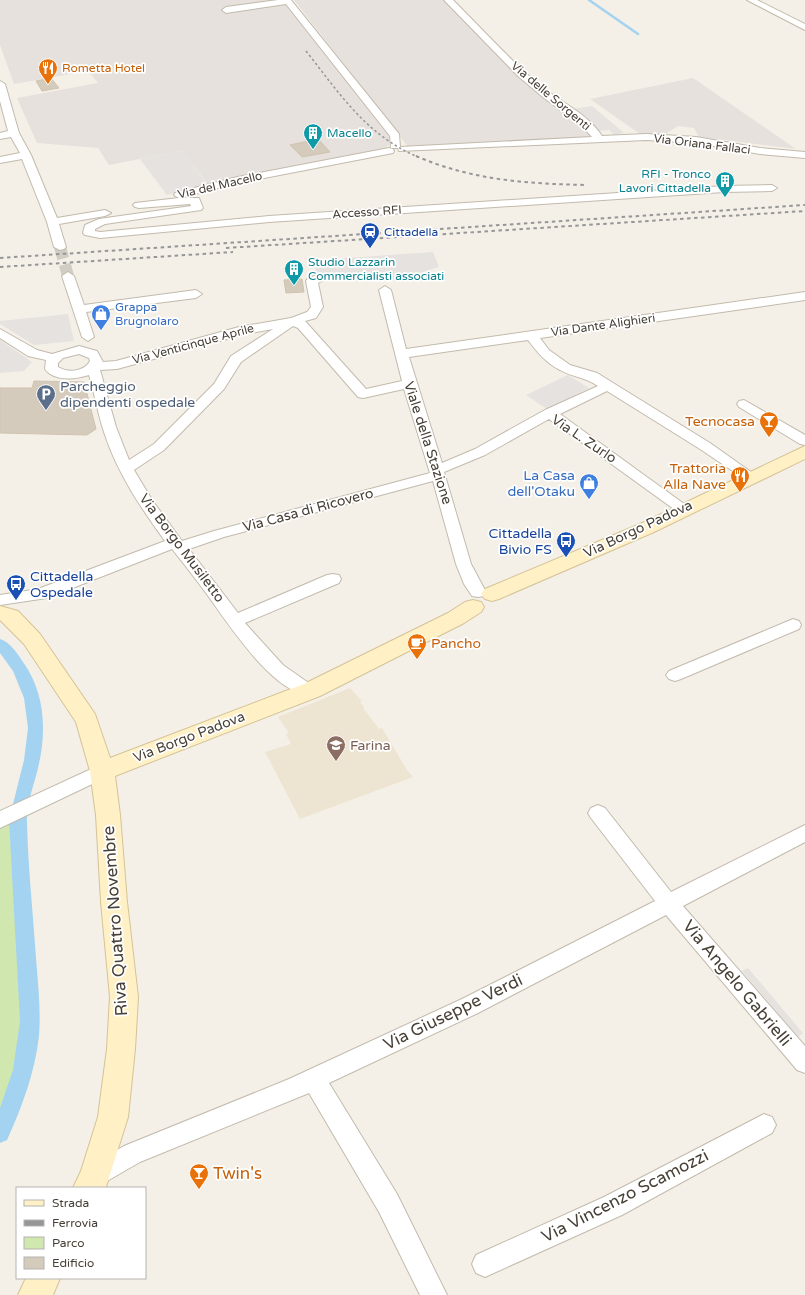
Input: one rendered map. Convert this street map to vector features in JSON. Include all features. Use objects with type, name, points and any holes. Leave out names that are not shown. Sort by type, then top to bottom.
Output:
[{"type":"street","points":[[226,10],[288,0],[394,136],[395,149]]},
{"type":"street","name":"Via delle Sorgenti","points":[[448,0],[520,73],[548,97],[573,114],[599,139]]},
{"type":"street","points":[[751,0],[805,27]]},
{"type":"street","points":[[0,84],[14,133],[26,155],[60,247]]},
{"type":"street","points":[[0,136],[14,133]]},
{"type":"street","name":"Via Oriana Fallaci","points":[[599,139],[673,138],[805,155]]},
{"type":"street","name":"Via delle Sorgenti","points":[[395,149],[599,139]]},
{"type":"street","name":"Via del Macello","points":[[52,222],[113,212],[233,181],[395,149]]},
{"type":"street","points":[[0,160],[26,155]]},
{"type":"street","name":"Accesso RFI","points":[[139,205],[196,200],[197,208],[103,221],[92,225],[88,230],[93,235],[100,235],[199,224],[284,218],[724,189],[772,188]]},
{"type":"street","points":[[68,276],[92,353]]},
{"type":"street","points":[[126,469],[164,441],[219,386],[236,359],[293,321],[312,315],[317,307],[312,281],[321,278]]},
{"type":"street","name":"Viale della Stazione","points":[[385,290],[402,354],[408,384],[440,471],[469,580],[481,597]]},
{"type":"street","points":[[78,309],[196,294]]},
{"type":"street","name":"Via Dante Alighieri","points":[[402,354],[805,296]]},
{"type":"street","points":[[293,321],[302,325],[363,394],[408,384]]},
{"type":"street","name":"Via Venticinque Aprile","points":[[74,374],[93,367],[117,364],[244,330],[293,321]]},
{"type":"street","points":[[0,333],[33,352],[54,358],[71,351],[88,337]]},
{"type":"street","points":[[531,336],[544,353],[565,368],[592,376],[751,477]]},
{"type":"street","points":[[71,351],[86,351],[92,353]]},
{"type":"street","name":"Via Borgo Musiletto","points":[[92,353],[96,358],[93,367],[97,377],[110,431],[126,469],[156,518],[260,653],[290,682],[313,686]]},
{"type":"street","points":[[54,358],[51,365],[56,372],[74,374],[98,384]]},
{"type":"street","points":[[550,413],[608,386]]},
{"type":"street","points":[[744,404],[805,441]]},
{"type":"street","name":"Via L. Zurlo","points":[[440,471],[488,449],[550,413],[683,509]]},
{"type":"street","name":"Via Borgo Padova","points":[[102,771],[277,703],[456,618],[481,597],[647,528],[683,509],[805,452]]},
{"type":"street","name":"Via Casa di Ricovero","points":[[0,600],[41,594],[177,545],[440,471]]},
{"type":"street","points":[[236,620],[333,579]]},
{"type":"street","name":"Riva Quattro Novembre","points":[[0,613],[10,616],[32,639],[87,720],[102,771],[108,816],[114,902],[124,996],[121,1049],[113,1117],[92,1182]]},
{"type":"street","points":[[675,675],[793,625]]},
{"type":"street","points":[[0,820],[102,771]]},
{"type":"street","name":"Via Angelo Gabrielli","points":[[598,813],[668,903],[805,1063]]},
{"type":"street","name":"Via Giuseppe Verdi","points":[[92,1182],[132,1154],[314,1079],[470,1006],[805,833]]},
{"type":"street","points":[[314,1079],[388,1203],[434,1295]]},
{"type":"street","name":"Via Vincenzo Scamozzi","points":[[485,1264],[613,1206],[764,1125]]},
{"type":"street","points":[[35,1295],[43,1279]]},
{"type":"shaded area","points":[[0,0],[282,0],[389,134],[389,145],[382,150],[208,184],[181,151],[109,165],[98,148],[37,143],[17,98],[98,83],[88,71],[14,84],[0,45]]},
{"type":"shaded area","points":[[294,0],[447,0],[591,134],[588,137],[409,148]]},
{"type":"shaded area","points":[[693,78],[796,149],[699,137],[694,128],[678,126],[664,135],[640,134],[590,99]]},
{"type":"shaded area","points":[[592,106],[624,133],[614,135],[609,130],[599,131],[573,109]]},
{"type":"shaded area","points":[[181,151],[208,185],[167,195],[140,159]]},
{"type":"shaded area","points":[[433,252],[439,267],[397,280],[380,275],[316,278],[315,270],[320,260]]},
{"type":"shaded area","points":[[68,314],[74,341],[34,345],[0,324],[0,321]]},
{"type":"shaded area","points":[[0,340],[32,362],[24,371],[0,373]]},
{"type":"shaded area","points":[[568,375],[589,388],[547,409],[526,395]]},
{"type":"shaded area","name":"Farina","points":[[350,688],[362,701],[360,702],[364,707],[363,708],[379,729],[382,728],[407,770],[413,777],[300,819],[265,752],[291,744],[286,734],[289,733],[278,717]]},
{"type":"shaded area","points":[[748,968],[803,1033],[798,1037],[742,971]]},
{"type":"green space","points":[[10,820],[24,989],[21,1050],[0,1111],[0,825]]},
{"type":"building","name":"Rometta Hotel","points":[[51,78],[59,88],[42,91],[36,81]]},
{"type":"building","points":[[318,139],[330,152],[302,157],[290,145]]},
{"type":"building","name":"Studio Lazzarin Commercialisti associati","points":[[302,279],[304,292],[286,293],[284,280]]},
{"type":"building","name":"Parcheggio dipendenti ospedale","points":[[34,381],[84,382],[96,429],[87,435],[0,433],[0,388],[32,388]]},
{"type":"waterway","points":[[589,0],[638,34]]},
{"type":"waterway","points":[[0,644],[11,656],[27,683],[32,698],[36,728],[32,760],[22,797],[18,820],[30,1004],[29,1037],[18,1086],[0,1133]]},
{"type":"tunnel","points":[[60,247],[68,276]]},
{"type":"railway","points":[[306,51],[355,112],[383,137],[416,156]]},
{"type":"railway","points":[[416,156],[458,171],[500,179],[521,182],[587,185]]},
{"type":"railway","points":[[0,258],[805,205]]},
{"type":"railway","points":[[226,248],[805,211]]},
{"type":"railway","points":[[0,267],[233,252]]},
{"type":"place","name":"Rometta Hotel","points":[[48,85]]},
{"type":"place","name":"Macello","points":[[313,150]]},
{"type":"place","name":"RFI - Tronco Lavori Cittadella","points":[[725,198]]},
{"type":"place","name":"Cittadella","points":[[370,249]]},
{"type":"place","name":"Studio Lazzarin Commercialisti associati","points":[[294,286]]},
{"type":"place","name":"Grappa Brugnolaro","points":[[101,331]]},
{"type":"place","name":"Parcheggio dipendenti ospedale","points":[[46,411]]},
{"type":"place","name":"Tecnocasa","points":[[769,438]]},
{"type":"place","name":"Trattoria Alla Nave","points":[[740,493]]},
{"type":"place","name":"La Casa dell'Otaku","points":[[589,500]]},
{"type":"place","name":"Cittadella Bivio FS","points":[[566,558]]},
{"type":"place","name":"Cittadella Ospedale","points":[[16,601]]},
{"type":"place","name":"Pancho","points":[[417,660]]},
{"type":"place","name":"Farina","points":[[336,762]]},
{"type":"place","name":"Twin's","points":[[199,1190]]}]
